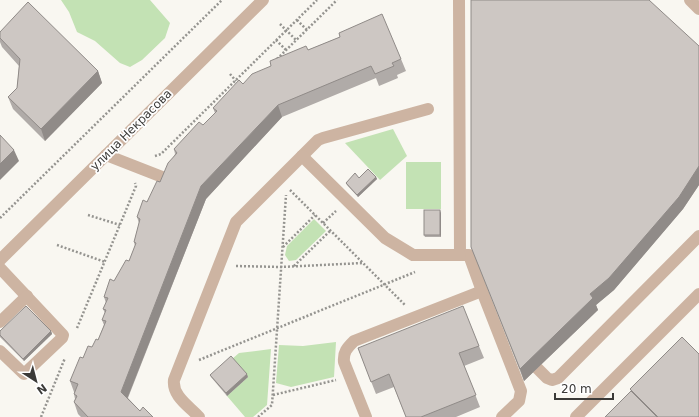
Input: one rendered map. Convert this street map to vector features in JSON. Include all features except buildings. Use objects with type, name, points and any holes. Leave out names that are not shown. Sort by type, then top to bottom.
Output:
[{"type":"street","name":"улица Некрасова","points":[[1,260],[263,0]]},
{"type":"street","points":[[459,0],[465,255],[482,291],[521,391],[519,401],[502,417]]},
{"type":"street","points":[[690,0],[699,8]]},
{"type":"street","points":[[199,417],[176,393],[173,387],[236,222],[318,140],[428,109]]},
{"type":"street","points":[[106,155],[170,180]]},
{"type":"street","points":[[302,156],[385,238],[413,255],[482,254]]},
{"type":"street","points":[[538,368],[547,378],[552,380],[558,378],[699,236]]},
{"type":"street","points":[[0,351],[24,374],[62,338],[62,332],[27,296],[1,260]]},
{"type":"street","points":[[366,417],[344,362],[344,355],[347,348],[354,341],[482,291]]},
{"type":"street","points":[[576,417],[699,294]]},
{"type":"street","points":[[0,322],[27,296]]},
{"type":"path","points":[[0,218],[222,0]]},
{"type":"path","points":[[154,156],[161,154],[317,0]]},
{"type":"path","points":[[276,60],[336,0]]},
{"type":"path","points":[[297,20],[307,30]]},
{"type":"path","points":[[280,24],[296,40]]},
{"type":"path","points":[[276,40],[286,50]]},
{"type":"path","points":[[230,74],[241,85]]},
{"type":"path","points":[[76,332],[136,186],[134,181]]},
{"type":"path","points":[[258,417],[272,405],[287,186],[416,317]]},
{"type":"path","points":[[88,215],[120,225]]},
{"type":"path","points":[[282,247],[315,215]]},
{"type":"path","points":[[294,267],[330,231]]},
{"type":"path","points":[[57,245],[105,262]]},
{"type":"path","points":[[179,369],[422,269],[433,254]]},
{"type":"path","points":[[219,266],[294,267],[363,263]]},
{"type":"path","points":[[40,417],[67,353]]},
{"type":"path","points":[[272,395],[350,377]]},
{"type":"green space","points":[[61,0],[150,0],[170,23],[165,38],[142,60],[130,67],[120,63],[95,41],[77,32],[69,12]]},
{"type":"green space","points":[[393,129],[407,156],[380,180],[345,143]]},
{"type":"green space","points":[[406,162],[441,162],[441,209],[406,209]]},
{"type":"green space","points":[[314,219],[326,231],[296,260],[289,261],[285,255],[287,246]]},
{"type":"green space","points":[[336,342],[334,377],[291,387],[276,383],[279,345],[303,346]]},
{"type":"green space","points":[[271,349],[267,405],[253,417],[245,417],[227,396],[248,377],[232,359],[239,353]]}]
